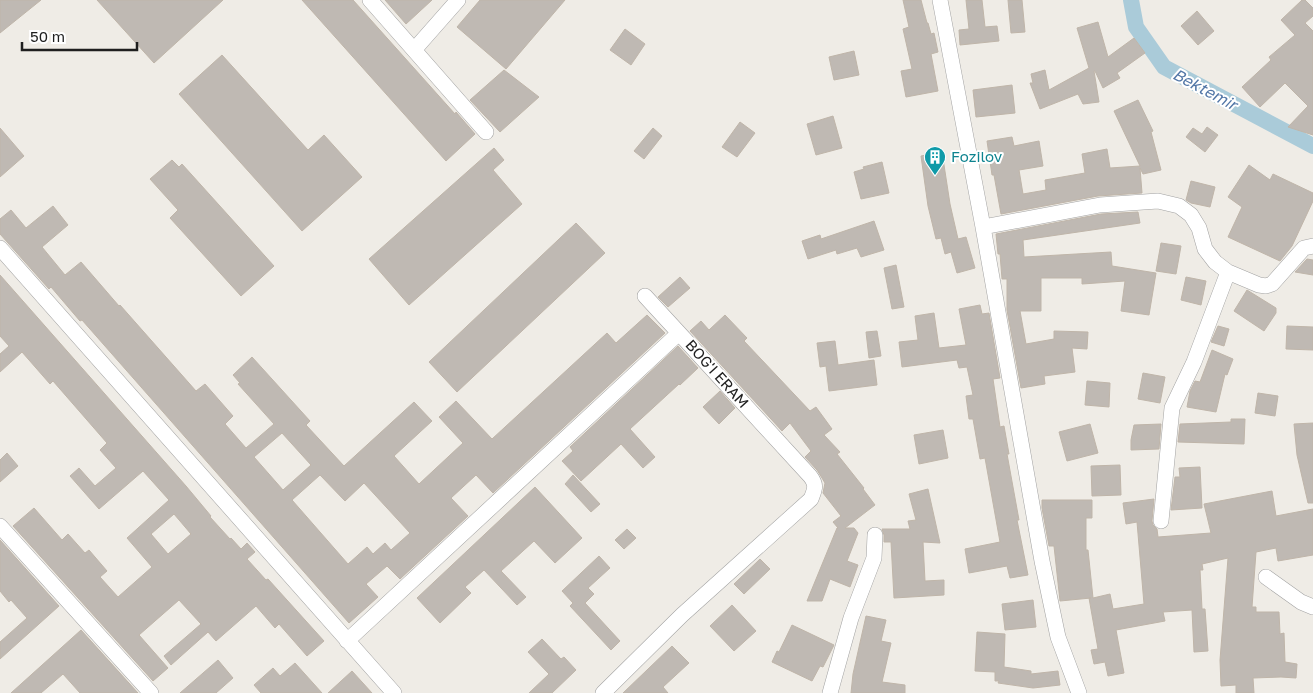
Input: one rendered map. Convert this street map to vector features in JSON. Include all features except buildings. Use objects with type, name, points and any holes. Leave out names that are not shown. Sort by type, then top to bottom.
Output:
[{"type":"street","points":[[370,0],[486,132]]},
{"type":"street","points":[[414,50],[458,0]]},
{"type":"street","points":[[940,0],[983,227],[1044,570],[1058,637],[1079,693]]},
{"type":"street","points":[[983,227],[1100,205],[1158,201],[1179,206],[1191,215],[1200,228],[1205,249],[1215,262],[1228,272],[1266,286],[1272,284],[1304,248],[1313,246]]},
{"type":"street","points":[[0,248],[394,693]]},
{"type":"street","points":[[1161,521],[1172,408],[1194,362],[1228,272]]},
{"type":"street","points":[[645,296],[679,333]]},
{"type":"street","name":"BOG'I ERAM","points":[[347,641],[679,333],[810,476],[814,481],[815,489],[811,499],[682,615],[602,693]]},
{"type":"street","points":[[0,526],[151,693]]},
{"type":"street","points":[[830,693],[851,618],[874,558],[875,535]]},
{"type":"street","points":[[1266,577],[1301,602],[1313,607]]},
{"type":"waterway","name":"Bektemir","points":[[1131,0],[1136,27],[1164,67],[1313,146]]},
{"type":"place","name":"Fozilov","points":[[935,176]]}]
